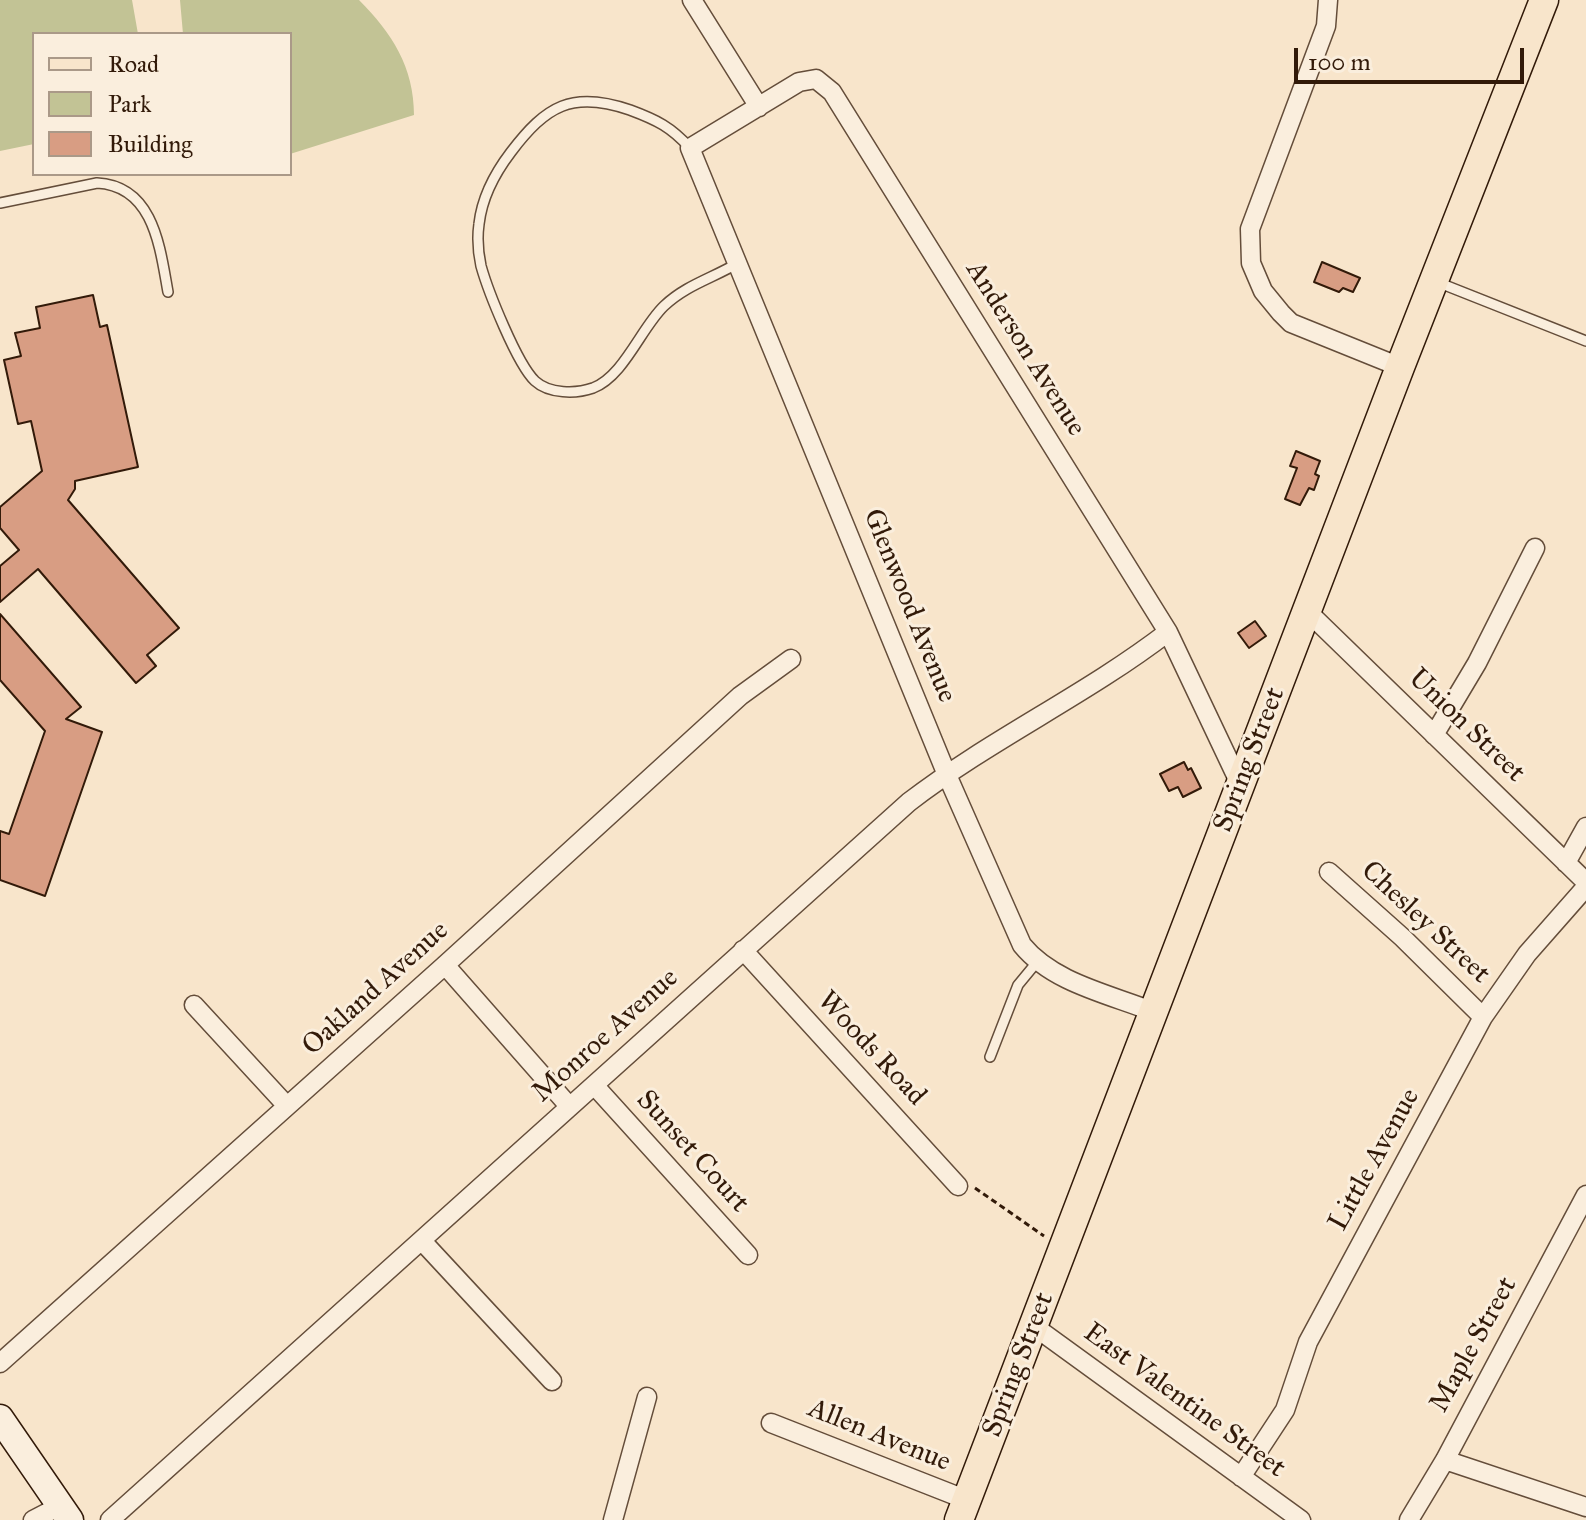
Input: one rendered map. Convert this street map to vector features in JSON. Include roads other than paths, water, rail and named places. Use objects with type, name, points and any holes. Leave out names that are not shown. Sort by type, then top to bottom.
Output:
[{"type":"main road","name":"Spring Street","points":[[963,1510],[1400,367],[1544,0]]},
{"type":"main road","points":[[0,1418],[65,1513]]},
{"type":"street","points":[[692,0],[759,107]]},
{"type":"street","points":[[1328,0],[1326,26],[1250,229],[1251,263],[1263,291],[1291,323],[1400,367]]},
{"type":"street","name":"Anderson Avenue","points":[[690,148],[808,79],[816,79],[832,92],[1168,632],[1241,786]]},
{"type":"street","name":"Glenwood Avenue","points":[[690,148],[947,775],[1022,945],[1052,973],[1154,1012]]},
{"type":"street","points":[[1434,735],[1477,663],[1535,548]]},
{"type":"street","name":"Union Street","points":[[1307,611],[1586,884]]},
{"type":"street","name":"Monroe Avenue","points":[[110,1520],[909,802],[1138,656],[1168,632]]},
{"type":"street","name":"Oakland Avenue","points":[[0,1363],[740,696],[791,659]]},
{"type":"street","points":[[1566,863],[1586,827]]},
{"type":"street","name":"Chesley Street","points":[[1329,872],[1403,938],[1483,1017]]},
{"type":"street","name":"Little Avenue","points":[[1241,1477],[1285,1410],[1308,1342],[1483,1017],[1527,954],[1586,884]]},
{"type":"street","name":"Woods Road","points":[[743,950],[958,1186]]},
{"type":"street","points":[[445,965],[569,1106]]},
{"type":"street","points":[[194,1005],[287,1106]]},
{"type":"street","name":"Sunset Court","points":[[594,1085],[748,1255]]},
{"type":"street","name":"Maple Street","points":[[1409,1520],[1445,1460],[1586,1195]]},
{"type":"street","points":[[422,1241],[552,1381]]},
{"type":"street","name":"East Valentine Street","points":[[1035,1327],[1301,1520]]},
{"type":"street","points":[[613,1520],[647,1397]]},
{"type":"street","name":"Allen Avenue","points":[[771,1423],[963,1510]]},
{"type":"street","points":[[1445,1460],[1586,1507]]},
{"type":"street","points":[[33,1520],[65,1513]]},
{"type":"lane","points":[[690,148],[671,128],[647,116],[593,100],[564,104],[536,122],[495,175],[482,207],[479,224],[482,270],[528,373],[537,383],[563,391],[593,388],[608,379],[670,301],[691,285],[738,263]]},
{"type":"lane","points":[[0,203],[97,183],[111,183],[124,189],[151,220],[160,247],[168,292]]},
{"type":"lane","points":[[1434,281],[1586,341]]},
{"type":"lane","points":[[990,1057],[1018,985],[1037,962]]}]
